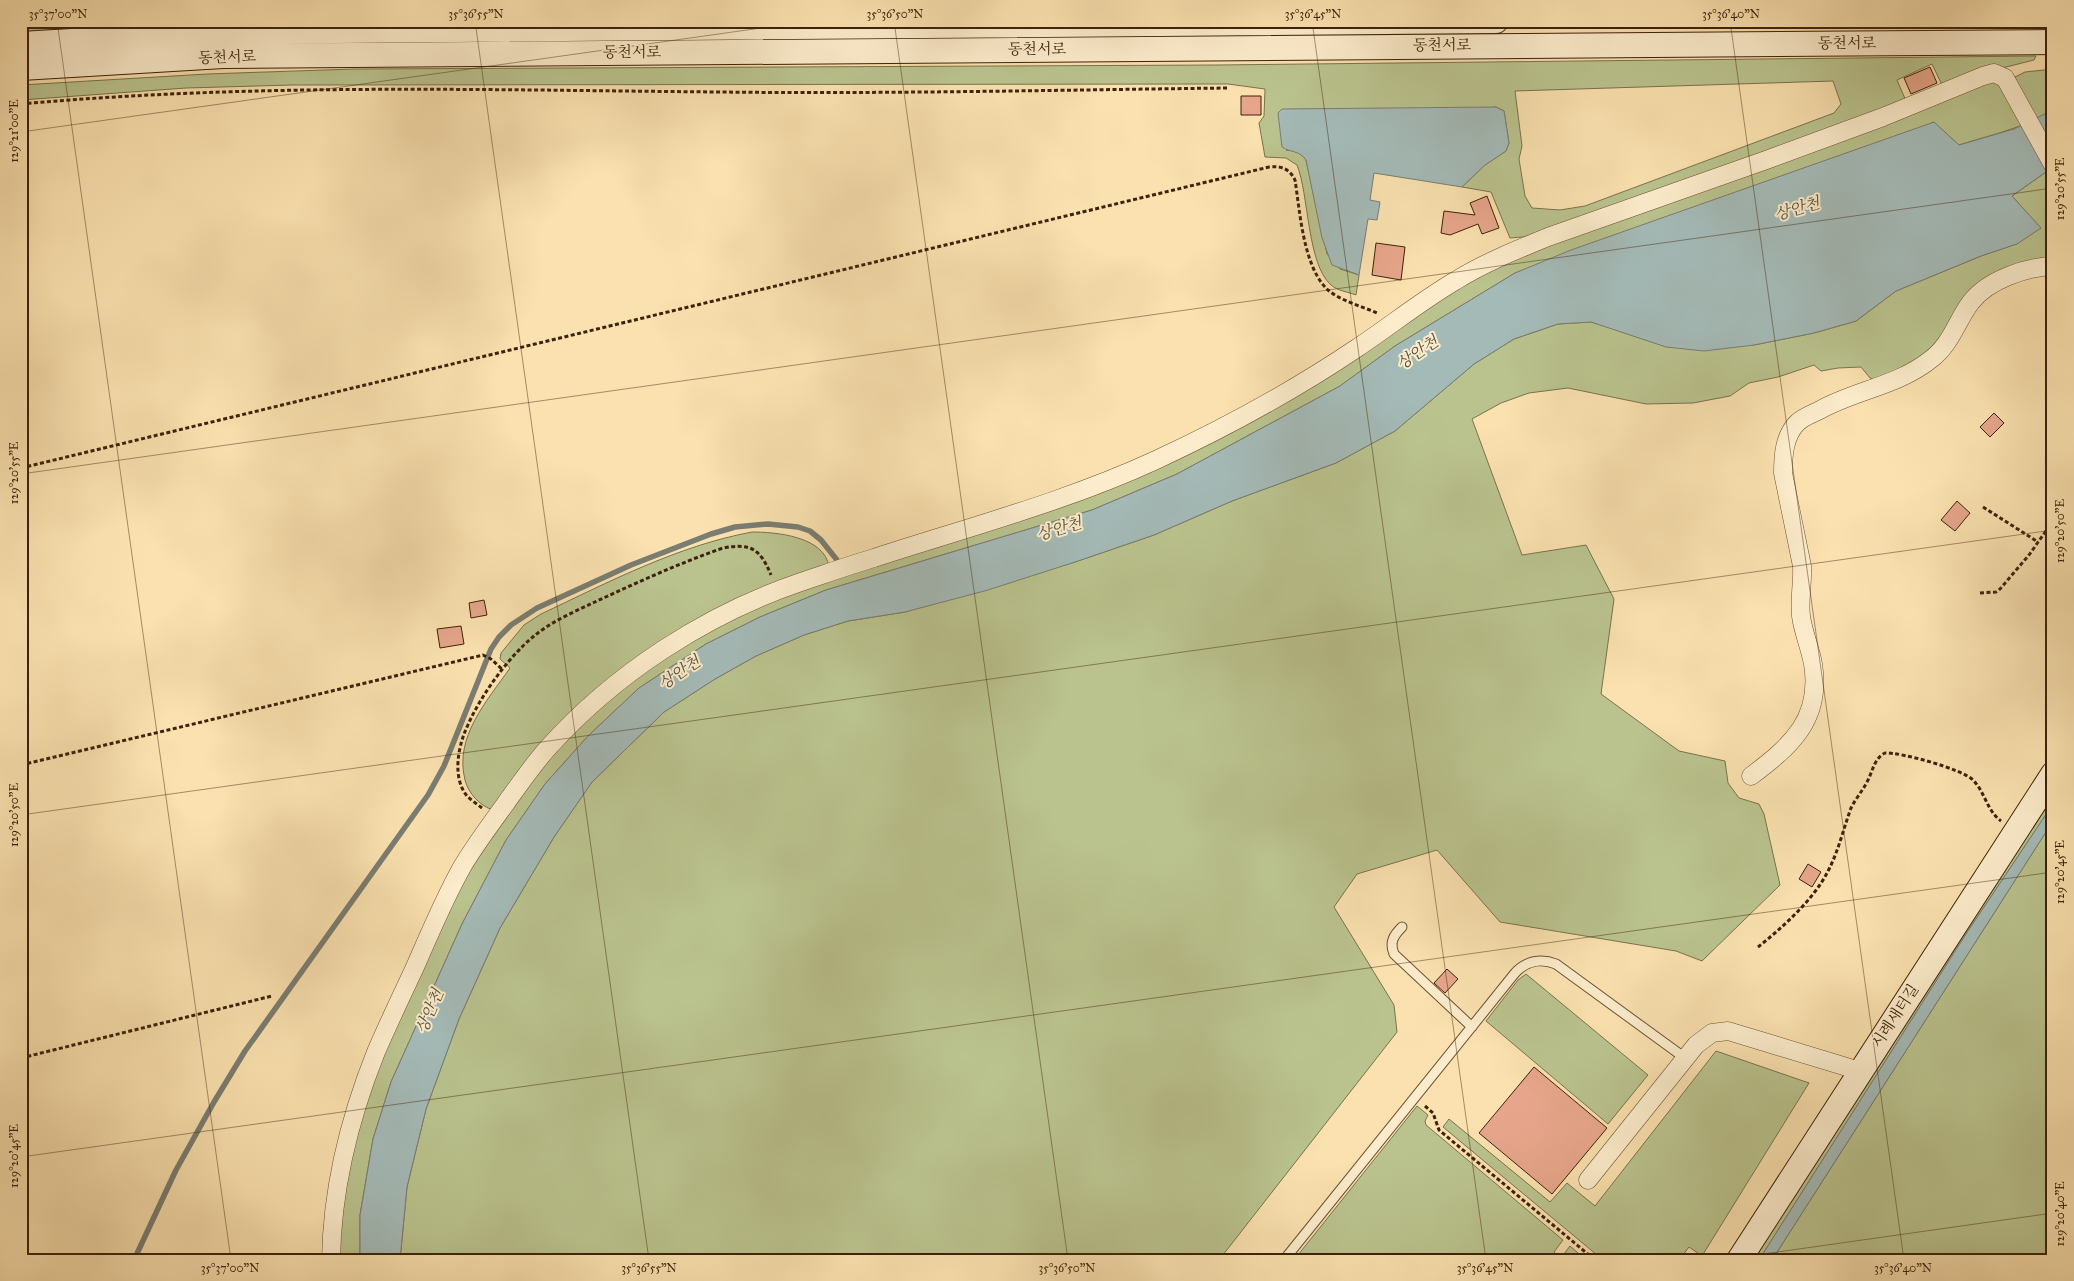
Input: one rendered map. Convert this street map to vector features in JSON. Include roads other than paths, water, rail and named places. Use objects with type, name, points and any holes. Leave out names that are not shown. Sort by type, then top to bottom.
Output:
[{"type":"main road","name":"동천서로","points":[[21,44],[225,32],[1496,21]]},
{"type":"main road","name":"동천서로","points":[[21,68],[223,56],[2050,42]]},
{"type":"main road","name":"시례새터길","points":[[1738,1260],[2053,774]]},
{"type":"street","points":[[331,1260],[334,1216],[351,1132],[363,1089],[377,1050],[443,904],[464,863],[546,750],[604,694],[639,667],[675,643],[712,621],[777,591],[870,559],[1027,510],[1122,475],[1250,413],[1311,378],[1460,278],[1514,251],[1548,237],[1883,117],[1983,76],[1998,74],[2008,82],[2053,166]]},
{"type":"street","points":[[1751,776],[1773,759],[1801,730],[1809,716],[1813,700],[1812,664],[1801,616],[1802,566],[1783,474],[1783,460],[1790,435],[1797,424],[1827,406],[1905,377],[1931,360],[1949,341],[1971,302],[1980,293],[1999,281],[2026,270],[2053,266]]},
{"type":"street","points":[[1588,1180],[1685,1058],[1704,1038],[1712,1033],[1722,1030],[1860,1071]]},
{"type":"lane","points":[[1402,927],[1395,934],[1392,942],[1394,954],[1472,1026]]},
{"type":"lane","points":[[1284,1260],[1520,968],[1538,961],[1550,961],[1562,967],[1685,1058]]},
{"type":"water","points":[[1496,107],[1504,111],[1509,143],[1506,151],[1485,165],[1462,187],[1374,173],[1370,200],[1380,202],[1377,220],[1368,219],[1359,275],[1332,265],[1322,238],[1306,160],[1298,153],[1282,147],[1278,113],[1282,109]]},
{"type":"water","name":"상안천","points":[[2053,110],[2053,167],[2012,196],[2041,228],[2017,244],[1981,256],[1896,291],[1856,321],[1814,333],[1754,345],[1704,351],[1666,347],[1591,322],[1558,324],[1514,339],[1474,364],[1395,431],[1336,463],[1232,501],[1154,535],[1075,562],[988,590],[905,612],[848,621],[804,635],[756,656],[715,679],[664,712],[592,782],[554,837],[500,928],[459,1019],[426,1109],[407,1187],[400,1260],[360,1260],[360,1215],[373,1139],[391,1082],[462,924],[506,840],[545,784],[588,736],[639,688],[706,644],[760,617],[826,590],[1092,510],[1177,474],[1340,386],[1395,346],[1515,273],[1571,250],[1934,122],[1959,145],[2014,129]]},
{"type":"water","points":[[2053,804],[2053,821],[1772,1260],[1759,1260],[1966,934]]},
{"type":"waterway","points":[[134,1260],[176,1170],[245,1051],[428,795],[444,766],[491,649],[499,637],[511,625],[537,608],[631,565],[711,534],[735,527],[768,524],[798,527],[810,531],[821,540],[837,560]]}]
